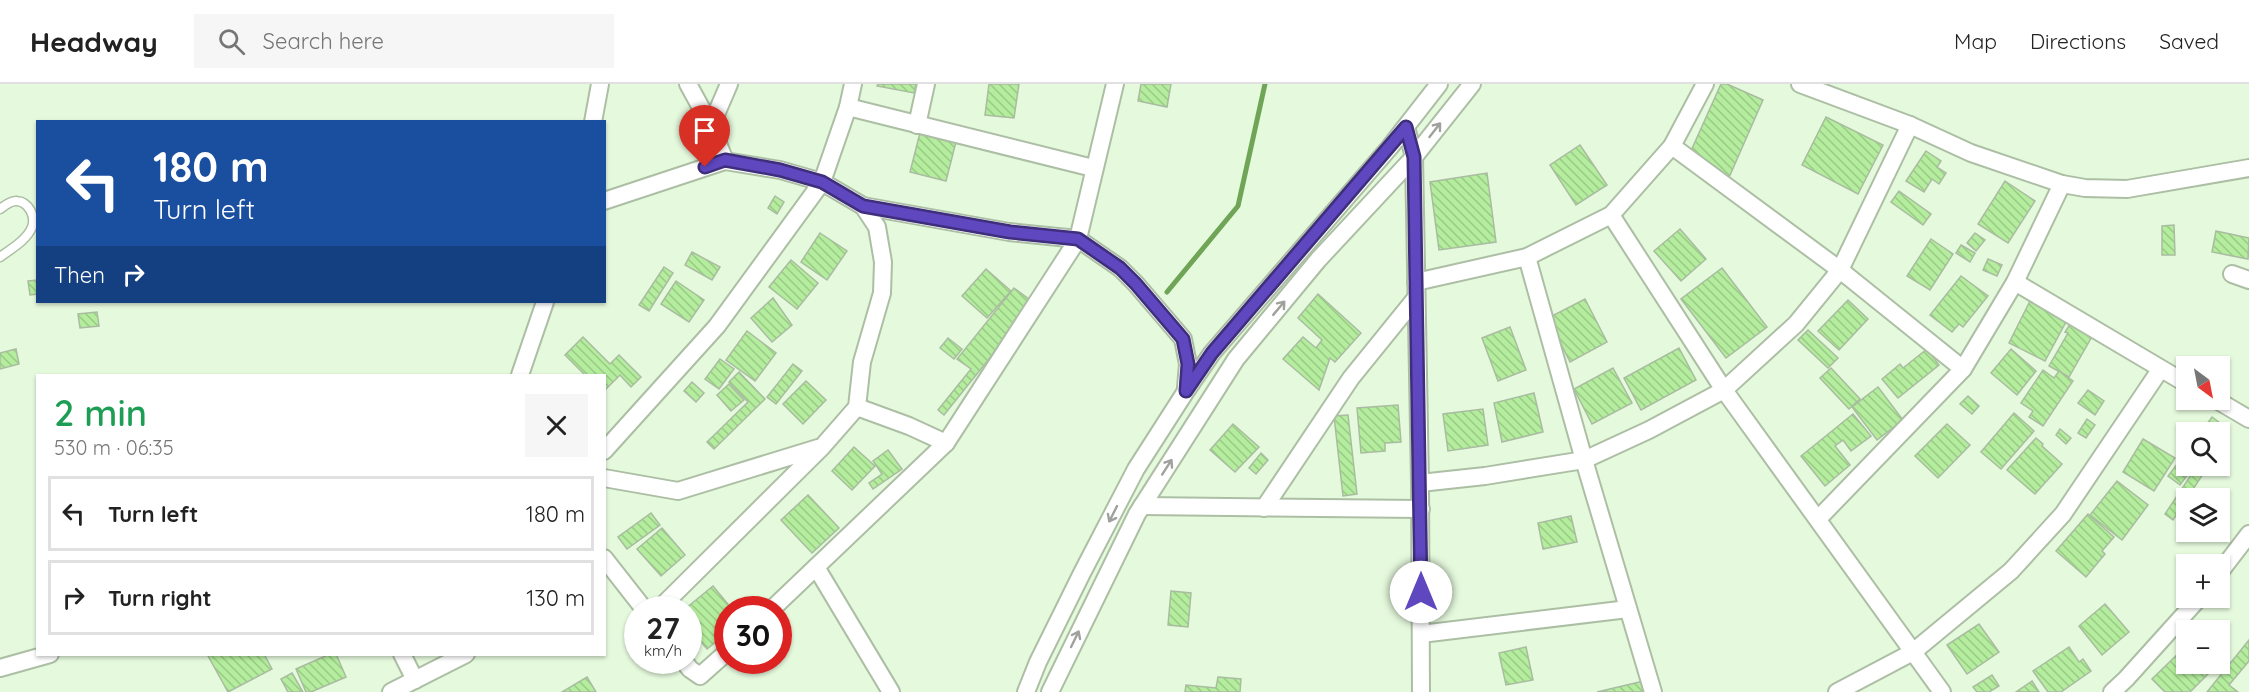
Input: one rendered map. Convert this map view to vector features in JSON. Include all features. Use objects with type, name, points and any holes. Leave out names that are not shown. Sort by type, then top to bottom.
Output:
[{"type":"street","points":[[584,84],[598,91],[593,120]]},
{"type":"street","points":[[688,84],[711,126],[725,160]]},
{"type":"street","points":[[711,126],[729,84]]},
{"type":"street","points":[[606,449],[717,326],[822,182],[848,107],[853,84]]},
{"type":"street","points":[[916,124],[926,84]]},
{"type":"street","points":[[786,596],[946,443],[1078,239],[1093,168],[1115,84]]},
{"type":"street","points":[[1026,692],[1041,656],[1137,469],[1186,391],[1212,353],[1406,127],[1439,84]]},
{"type":"street","points":[[1050,692],[1142,506],[1236,359],[1318,260],[1414,157],[1472,84]]},
{"type":"street","points":[[1416,282],[1527,256],[1611,215],[1672,146],[1705,84]]},
{"type":"street","points":[[1800,84],[1910,125],[1971,153],[2062,184],[2085,188],[2127,189],[2249,168]]},
{"type":"street","points":[[848,107],[1093,168]]},
{"type":"street","points":[[1420,483],[1485,476],[1584,460],[1649,430],[1724,390],[1796,324],[1840,270],[1910,125]]},
{"type":"street","points":[[1406,127],[1414,157],[1421,509],[1421,692]]},
{"type":"street","points":[[1672,146],[1840,270],[1963,369]]},
{"type":"street","points":[[606,200],[725,160],[780,170],[822,182],[863,206],[1010,232],[1078,239],[1120,268],[1183,339],[1188,364],[1186,391]]},
{"type":"street","points":[[1818,519],[1963,369],[2015,282],[2062,184]]},
{"type":"street","points":[[672,596],[822,447],[857,406],[862,362],[882,293],[883,262],[877,226],[863,206]]},
{"type":"street","points":[[1611,215],[1724,390],[1942,692]]},
{"type":"street","points":[[1527,256],[1584,460],[1653,692]]},
{"type":"street","points":[[2232,274],[2249,280]]},
{"type":"street","points":[[2015,282],[2176,378]]},
{"type":"street","points":[[1264,508],[1351,378],[1416,299]]},
{"type":"street","points":[[520,374],[545,303]]},
{"type":"street","points":[[1837,692],[1913,652],[2011,571],[2063,514],[2160,370]]},
{"type":"street","points":[[857,406],[946,443]]},
{"type":"street","points":[[2230,408],[2249,419]]},
{"type":"street","points":[[1163,428],[1183,441]]},
{"type":"street","points":[[606,478],[678,491],[822,447]]},
{"type":"street","points":[[1142,506],[1421,509]]},
{"type":"street","points":[[2230,559],[2249,534]]},
{"type":"street","points":[[1102,535],[1123,541]]},
{"type":"street","points":[[606,562],[633,596]]},
{"type":"street","points":[[816,567],[891,692]]},
{"type":"street","points":[[2112,692],[2190,608]]},
{"type":"street","points":[[1421,634],[1628,609]]},
{"type":"street","points":[[0,668],[43,656]]},
{"type":"street","points":[[403,656],[415,680]]},
{"type":"street","points":[[391,692],[462,656]]},
{"type":"street","points":[[1041,656],[1063,665]]},
{"type":"street","points":[[697,674],[700,676],[714,664]]},
{"type":"lane","points":[[0,209],[9,203],[18,201],[28,206],[33,216],[33,226],[27,236],[0,257]]},
{"type":"building","points":[[878,84],[916,84],[914,93],[877,86]]},
{"type":"building","points":[[989,84],[1019,84],[1014,118],[985,115]]},
{"type":"building","points":[[1141,84],[1171,84],[1167,107],[1138,101]]},
{"type":"building","points":[[1721,84],[1727,84],[1763,100],[1727,182],[1690,153]]},
{"type":"building","points":[[1826,117],[1883,145],[1858,194],[1802,165]]},
{"type":"building","points":[[922,125],[958,134],[946,181],[910,172]]},
{"type":"building","points":[[1580,145],[1607,185],[1576,205],[1550,165]]},
{"type":"building","points":[[1926,151],[1941,161],[1937,167],[1946,173],[1939,184],[1932,179],[1924,192],[1906,181]]},
{"type":"building","points":[[1487,173],[1496,242],[1439,250],[1430,182]]},
{"type":"building","points":[[2005,181],[2035,201],[2008,243],[1978,224]]},
{"type":"building","points":[[1899,191],[1931,214],[1923,225],[1891,202]]},
{"type":"building","points":[[775,196],[784,202],[777,214],[768,208]]},
{"type":"building","points":[[2174,225],[2175,255],[2162,255],[2162,226]]},
{"type":"building","points":[[1680,229],[1706,259],[1681,281],[1654,251]]},
{"type":"building","points":[[2216,231],[2249,238],[2248,259],[2212,252]]},
{"type":"building","points":[[820,233],[847,251],[827,280],[801,262]]},
{"type":"building","points":[[1975,233],[1985,240],[1976,251],[1967,243]]},
{"type":"building","points":[[1931,239],[1953,254],[1930,290],[1907,276]]},
{"type":"building","points":[[1961,245],[1975,253],[1970,262],[1956,253]]},
{"type":"building","points":[[692,252],[720,267],[712,280],[685,265]]},
{"type":"building","points":[[1988,259],[2002,265],[1997,276],[1983,270]]},
{"type":"building","points":[[791,260],[818,283],[797,309],[769,287]]},
{"type":"building","points":[[664,267],[673,273],[649,311],[639,305]]},
{"type":"building","points":[[1722,268],[1767,327],[1726,358],[1681,299]]},
{"type":"building","points":[[986,269],[1011,291],[987,318],[962,296]]},
{"type":"building","points":[[1961,276],[1988,296],[1963,327],[1959,324],[1952,332],[1930,315]]},
{"type":"building","points":[[36,280],[36,294],[30,295],[28,281]]},
{"type":"building","points":[[676,281],[704,300],[689,322],[661,304]]},
{"type":"building","points":[[1014,288],[1034,303],[944,415],[938,410],[971,369],[957,359]]},
{"type":"building","points":[[1318,294],[1361,333],[1335,362],[1330,358],[1319,390],[1283,359],[1303,337],[1316,348],[1322,340],[1298,318]]},
{"type":"building","points":[[773,298],[792,325],[772,342],[751,318]]},
{"type":"building","points":[[1585,299],[1607,342],[1570,362],[1548,318]]},
{"type":"building","points":[[1848,300],[1868,319],[1839,350],[1818,331]]},
{"type":"building","points":[[2030,301],[2067,320],[2045,361],[2009,343]]},
{"type":"building","points":[[97,312],[99,326],[80,328],[78,314]]},
{"type":"building","points":[[2072,321],[2094,333],[2069,377],[2049,366],[2068,333],[2065,332]]},
{"type":"building","points":[[1510,327],[1526,370],[1498,381],[1482,338]]},
{"type":"building","points":[[1808,330],[1838,358],[1828,368],[1798,340]]},
{"type":"building","points":[[747,331],[776,353],[755,381],[726,360]]},
{"type":"building","points":[[583,337],[610,364],[619,355],[641,377],[631,387],[620,375],[606,389],[606,374],[584,374],[565,355]]},
{"type":"building","points":[[948,338],[962,349],[954,359],[940,348]]},
{"type":"building","points":[[1679,348],[1696,380],[1641,410],[1624,378]]},
{"type":"building","points":[[16,349],[19,364],[0,369],[0,353]]},
{"type":"building","points":[[1927,349],[1939,365],[1898,398],[1882,379],[1900,364],[1903,368]]},
{"type":"building","points":[[2011,349],[2036,371],[2017,395],[1991,373]]},
{"type":"building","points":[[720,359],[734,369],[719,389],[705,379]]},
{"type":"building","points":[[793,364],[802,371],[776,404],[767,397]]},
{"type":"building","points":[[1613,368],[1632,403],[1592,424],[1574,389]]},
{"type":"building","points":[[1831,368],[1860,399],[1849,409],[1820,378]]},
{"type":"building","points":[[2043,370],[2054,378],[2059,371],[2073,381],[2043,426],[2029,417],[2033,411],[2021,403]]},
{"type":"building","points":[[739,372],[765,399],[714,449],[707,442],[748,402],[729,382]]},
{"type":"building","points":[[806,381],[826,400],[803,424],[783,404]]},
{"type":"building","points":[[692,382],[704,393],[696,402],[684,391]]},
{"type":"building","points":[[729,384],[744,400],[731,411],[717,395]]},
{"type":"building","points":[[1878,387],[1903,420],[1877,440],[1852,407]]},
{"type":"building","points":[[2088,390],[2104,401],[2095,415],[2078,403]]},
{"type":"building","points":[[1534,393],[1543,432],[1502,442],[1494,403]]},
{"type":"building","points":[[1968,396],[1979,406],[1972,414],[1960,404]]},
{"type":"building","points":[[1398,405],[1401,442],[1385,443],[1385,451],[1361,453],[1357,408]]},
{"type":"building","points":[[1483,409],[1488,445],[1448,451],[1443,414]]},
{"type":"building","points":[[2014,413],[2034,431],[2001,469],[1981,452]]},
{"type":"building","points":[[1853,414],[1871,436],[1851,451],[1843,440],[1835,446],[1850,465],[1825,486],[1801,456]]},
{"type":"building","points":[[1348,415],[1357,494],[1343,496],[1334,416]]},
{"type":"building","points":[[2212,417],[2219,422],[2208,422]]},
{"type":"building","points":[[2087,419],[2095,425],[2086,438],[2078,433]]},
{"type":"building","points":[[1233,424],[1259,447],[1235,472],[1210,450]]},
{"type":"building","points":[[1947,424],[1970,445],[1938,478],[1915,456]]},
{"type":"building","points":[[2060,429],[2071,438],[2066,444],[2056,435]]},
{"type":"building","points":[[2036,438],[2062,464],[2035,494],[2007,470]]},
{"type":"building","points":[[2143,439],[2175,458],[2154,491],[2123,472]]},
{"type":"building","points":[[854,447],[875,466],[852,490],[832,471]]},
{"type":"building","points":[[888,450],[902,469],[873,489],[869,483],[882,474],[873,461]]},
{"type":"building","points":[[1261,453],[1268,460],[1256,474],[1249,468]]},
{"type":"building","points":[[2176,465],[2176,476],[2187,476],[2180,485],[2168,476]]},
{"type":"building","points":[[2190,476],[2202,476],[2194,488],[2182,488]]},
{"type":"building","points":[[2117,481],[2148,505],[2122,540],[2090,515]]},
{"type":"building","points":[[808,495],[839,528],[812,553],[781,520]]},
{"type":"building","points":[[2176,498],[2176,515],[2173,520],[2165,514]]},
{"type":"building","points":[[651,513],[660,525],[627,549],[618,537]]},
{"type":"building","points":[[2088,514],[2114,537],[2102,551],[2105,554],[2086,577],[2056,551]]},
{"type":"building","points":[[1571,516],[1577,542],[1543,549],[1538,523]]},
{"type":"building","points":[[662,528],[685,555],[661,576],[637,549]]},
{"type":"building","points":[[713,586],[721,596],[714,596],[714,643],[707,649],[702,643],[701,596]]},
{"type":"building","points":[[1171,591],[1191,593],[1188,627],[1168,625]]},
{"type":"building","points":[[2105,604],[2129,632],[2102,655],[2079,626]]},
{"type":"building","points":[[1979,624],[1999,652],[1967,674],[1947,645]]},
{"type":"building","points":[[2249,640],[2249,661],[2229,685],[2238,692],[2207,692],[2222,674],[2230,674],[2230,664]]},
{"type":"building","points":[[1526,647],[1533,680],[1506,685],[1499,653]]},
{"type":"building","points":[[2069,647],[2079,662],[2083,659],[2091,671],[2061,692],[2048,692],[2033,671]]},
{"type":"building","points":[[208,656],[265,656],[272,669],[228,692]]},
{"type":"building","points":[[325,656],[337,656],[346,677],[306,692],[296,669]]},
{"type":"building","points":[[2176,656],[2176,674],[2208,674],[2190,692],[2165,692],[2152,679]]},
{"type":"building","points":[[292,673],[303,692],[288,692],[281,679]]},
{"type":"building","points":[[1992,675],[1999,686],[1989,692],[1977,692],[1973,687]]},
{"type":"building","points":[[587,677],[596,692],[562,692]]},
{"type":"building","points":[[1218,677],[1241,679],[1240,692],[1185,692],[1186,685],[1216,688]]},
{"type":"building","points":[[1644,681],[1647,692],[1597,692]]},
{"type":"building","points":[[2032,681],[2039,692],[2016,692]]},
{"type":"waterway","points":[[1167,292],[1238,206],[1265,84]]},
{"type":"route","points":[[705,167],[725,160],[780,170],[822,182],[863,206],[1010,232],[1078,239],[1120,268],[1183,339],[1188,364],[1186,391],[1212,353],[1406,127],[1414,157],[1421,592]]}]
